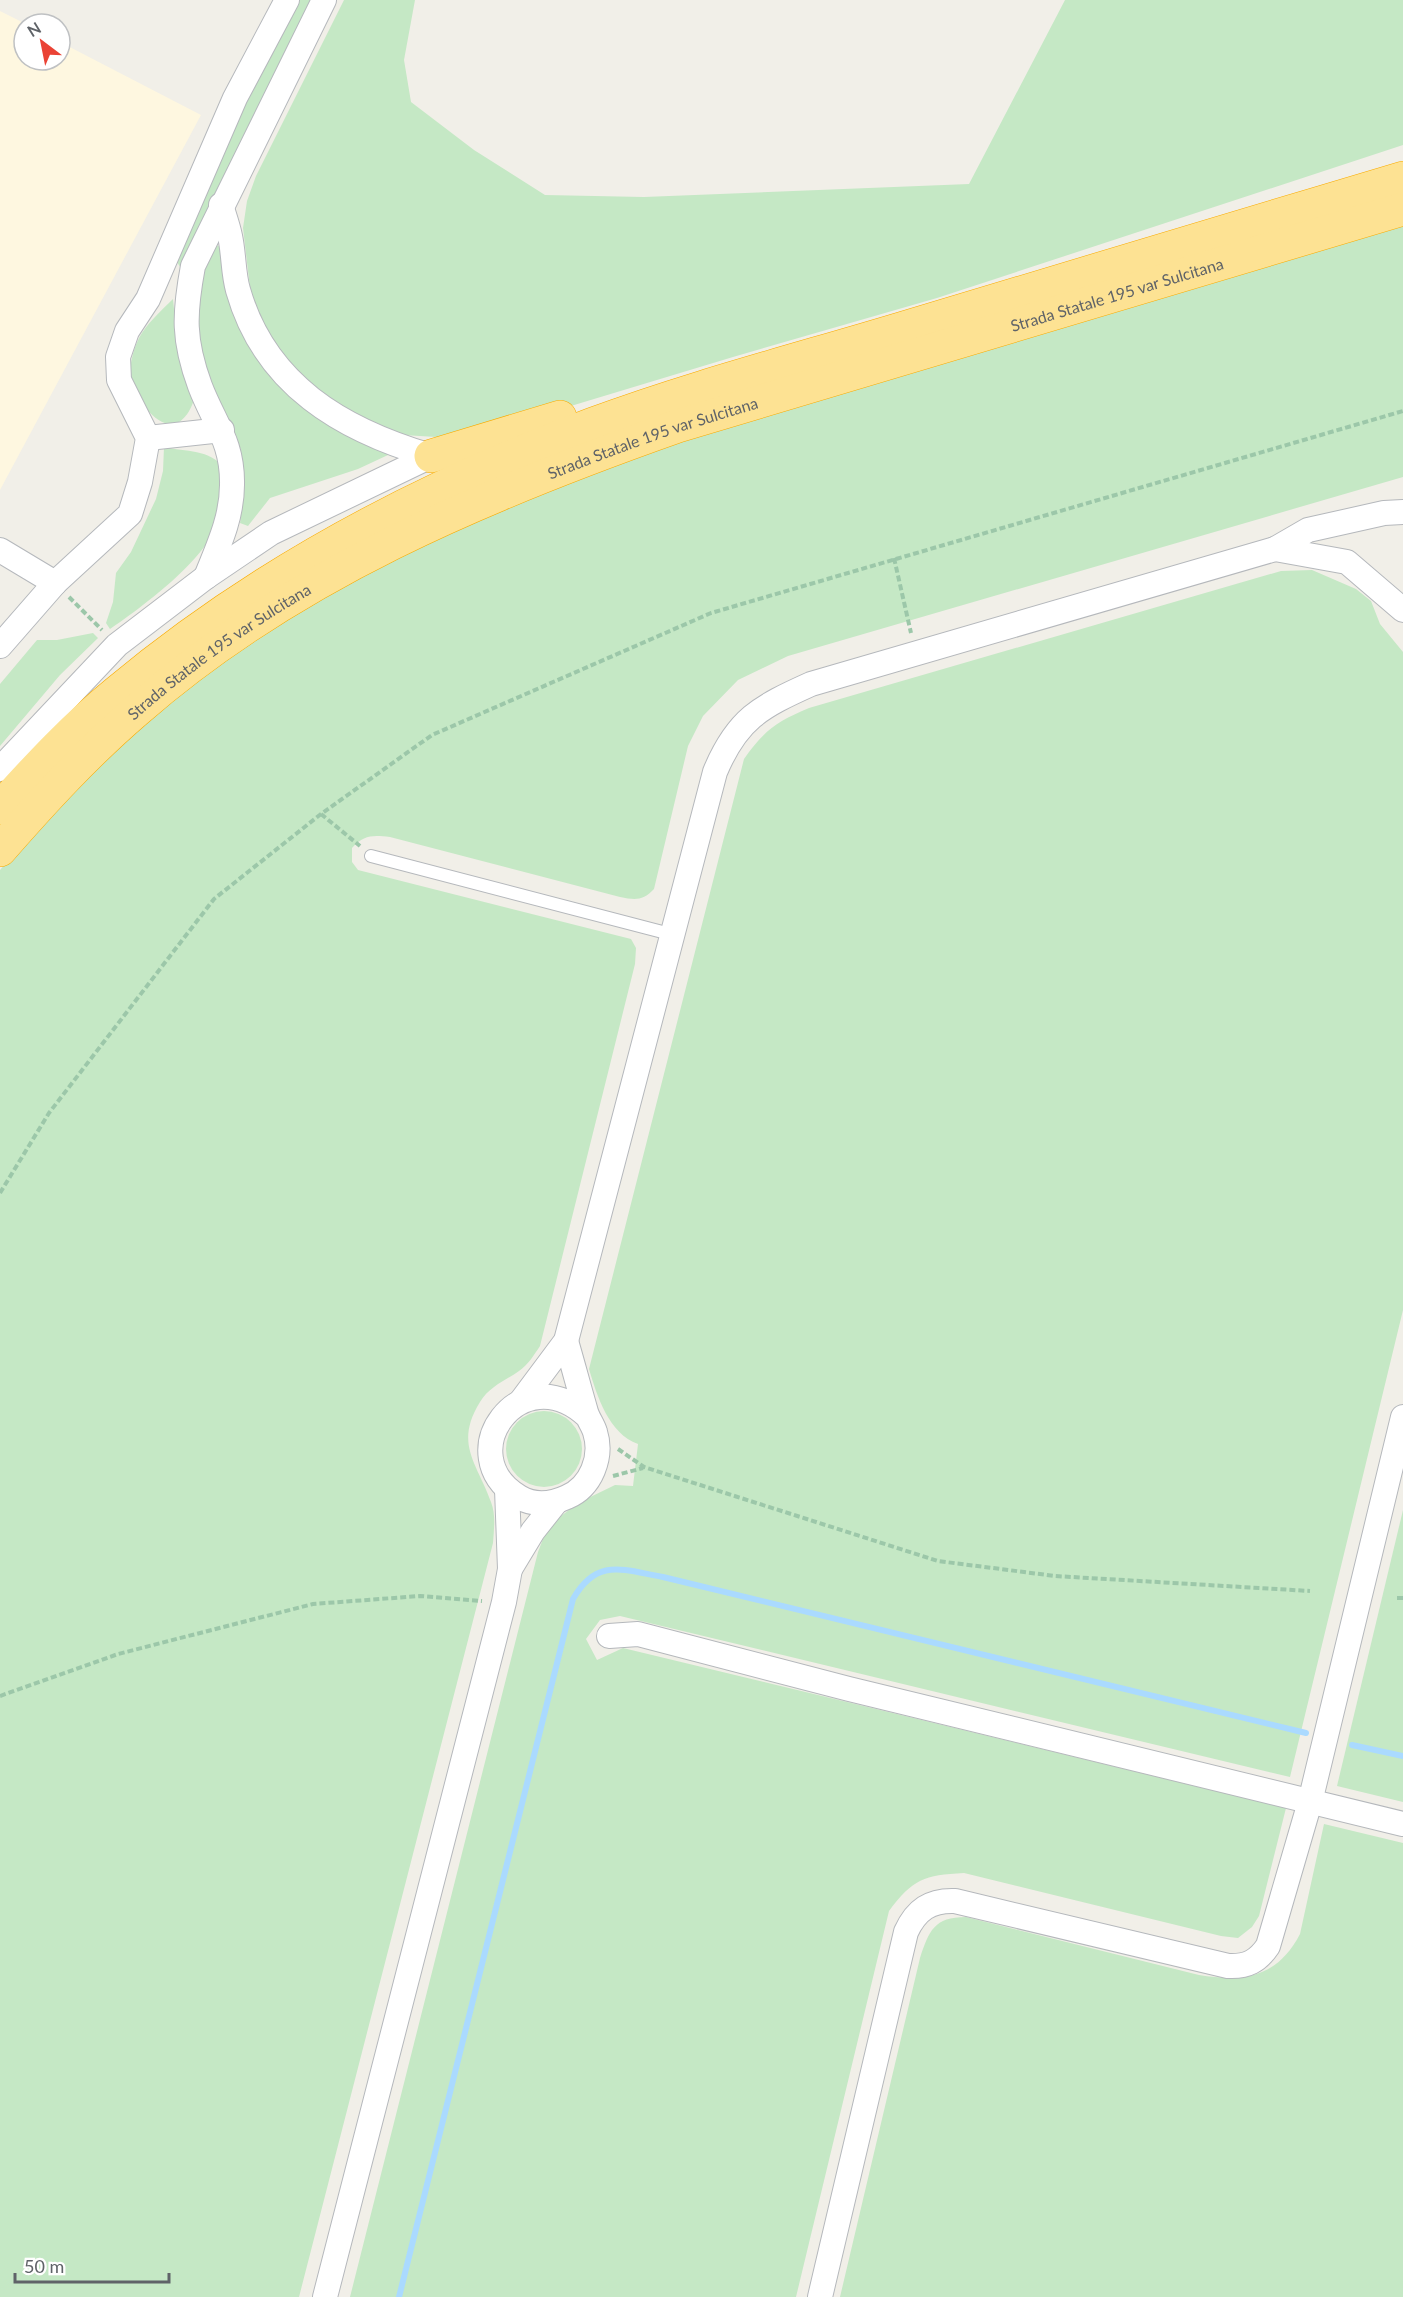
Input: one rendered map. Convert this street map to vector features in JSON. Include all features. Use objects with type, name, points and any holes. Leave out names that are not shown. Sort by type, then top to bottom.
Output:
[{"type":"highway","name":"Strada Statale 195 var Sulcitana","points":[[0,808],[49,754],[114,694],[183,639],[254,589],[332,543],[401,507],[487,468],[594,424],[733,379],[1403,178]]},
{"type":"highway","name":"Strada Statale 195 var Sulcitana","points":[[0,850],[68,774],[137,710],[202,658],[301,593],[410,533],[569,464],[678,426],[1403,209]]},
{"type":"highway","points":[[431,456],[565,416],[594,424]]},
{"type":"street","points":[[0,646],[55,583],[130,514],[140,482],[148,438],[119,380],[118,357],[127,331],[148,299],[235,98],[287,0]]},
{"type":"street","points":[[206,577],[230,512],[232,484],[228,444],[201,388],[187,342],[185,306],[193,266],[221,205],[324,0]]},
{"type":"street","points":[[221,205],[230,236],[235,277],[242,301],[258,337],[278,367],[304,394],[332,415],[392,445],[431,456]]},
{"type":"street","points":[[148,438],[222,430]]},
{"type":"street","points":[[0,769],[117,645],[206,577],[271,533],[431,456]]},
{"type":"street","points":[[556,1502],[539,1503],[521,1499],[507,1489],[496,1475],[490,1458],[490,1440],[496,1424],[507,1410],[522,1400],[566,1341],[716,772],[727,744],[746,721],[773,701],[811,684],[1275,549],[1308,530],[1384,513],[1403,512]]},
{"type":"street","points":[[1275,549],[1347,562],[1403,610]]},
{"type":"street","points":[[0,550],[55,583]]},
{"type":"street","points":[[510,1569],[532,1531],[556,1502],[579,1489],[595,1467],[598,1450],[595,1432],[587,1416],[566,1341]]},
{"type":"street","points":[[522,1400],[540,1396],[558,1397],[574,1404],[587,1416]]},
{"type":"street","points":[[820,2297],[906,1932],[919,1911],[936,1902],[955,1901],[1240,1966],[1252,1963],[1268,1946],[1310,1802],[1403,1417]]},
{"type":"street","points":[[325,2297],[504,1602],[510,1569],[507,1489]]},
{"type":"street","points":[[609,1636],[638,1634],[849,1689],[1403,1824]]},
{"type":"lane","points":[[371,856],[674,935]]},
{"type":"path","points":[[0,1193],[49,1113],[214,899],[321,814],[432,735],[711,613],[1403,411]]},
{"type":"path","points":[[894,558],[916,654]]},
{"type":"path","points":[[55,583],[117,645]]},
{"type":"path","points":[[321,814],[371,856]]},
{"type":"path","points":[[644,1467],[938,1561],[1055,1576],[1310,1591]]},
{"type":"path","points":[[0,1696],[118,1654],[313,1604],[420,1596],[504,1602]]},
{"type":"path","points":[[1397,1598],[1403,1598]]},
{"type":"shaded area","points":[[0,11],[12,17],[12,72],[72,72],[72,48],[201,115],[0,490]]},
{"type":"green space","points":[[297,0],[315,0],[182,270],[177,262],[228,139]]},
{"type":"green space","points":[[344,0],[415,0],[404,60],[411,102],[474,150],[545,195],[644,197],[969,184],[1065,0],[1403,0],[1403,145],[937,298],[505,426],[453,438],[403,435],[350,414],[292,371],[252,305],[243,228],[247,201],[256,176]]},
{"type":"green space","points":[[1403,218],[1403,477],[788,656],[738,680],[703,716],[688,746],[654,889],[642,898],[620,897],[390,837],[369,837],[352,848],[352,862],[358,870],[631,939],[636,948],[635,964],[540,1346],[522,1369],[484,1396],[472,1417],[468,1442],[470,1453],[493,1507],[493,1543],[299,2297],[0,2297],[0,870],[34,830],[120,743],[229,652],[354,575],[589,466]]},
{"type":"green space","points":[[215,244],[225,250],[244,330],[388,455],[358,469],[270,498],[248,526],[240,523],[244,492],[241,450],[202,367],[196,347],[199,278]]},
{"type":"green space","points":[[173,299],[178,349],[195,397],[188,413],[179,422],[170,424],[160,421],[143,404],[131,379],[130,369],[135,347],[142,333]]},
{"type":"green space","points":[[164,447],[205,454],[224,468],[217,523],[211,537],[187,567],[155,596],[110,629],[106,623],[113,602],[116,573],[131,552],[156,499],[163,471]]},
{"type":"green space","points":[[1312,570],[1356,589],[1371,601],[1380,624],[1403,652],[1403,1310],[1290,1777],[620,1616],[600,1620],[586,1639],[597,1660],[623,1648],[1286,1808],[1259,1916],[1252,1927],[1238,1938],[1221,1936],[964,1873],[929,1877],[913,1885],[889,1911],[796,2297],[350,2297],[538,1552],[548,1526],[578,1503],[615,1485],[633,1486],[638,1444],[619,1432],[612,1423],[600,1402],[589,1369],[744,759],[772,728],[809,708],[1281,571]]},
{"type":"green space","points":[[93,633],[98,638],[60,675],[0,746],[0,684],[37,640],[57,640]]},
{"type":"green space","points":[[544,1411],[559,1414],[571,1422],[579,1434],[582,1449],[579,1464],[571,1476],[559,1484],[544,1487],[529,1484],[517,1476],[509,1464],[506,1449],[509,1434],[517,1422],[529,1414]]},
{"type":"green space","points":[[1403,1510],[1403,1802],[1337,1786]]},
{"type":"green space","points":[[1324,1824],[1403,1843],[1403,2297],[840,2297],[920,1958],[926,1940],[934,1927],[947,1920],[966,1917],[1199,1975],[1231,1978],[1258,1974],[1281,1960],[1300,1934]]},
{"type":"waterway","points":[[399,2297],[573,1599],[592,1577],[612,1570],[663,1577],[1306,1733]]},
{"type":"waterway","points":[[1352,1745],[1403,1756]]}]
